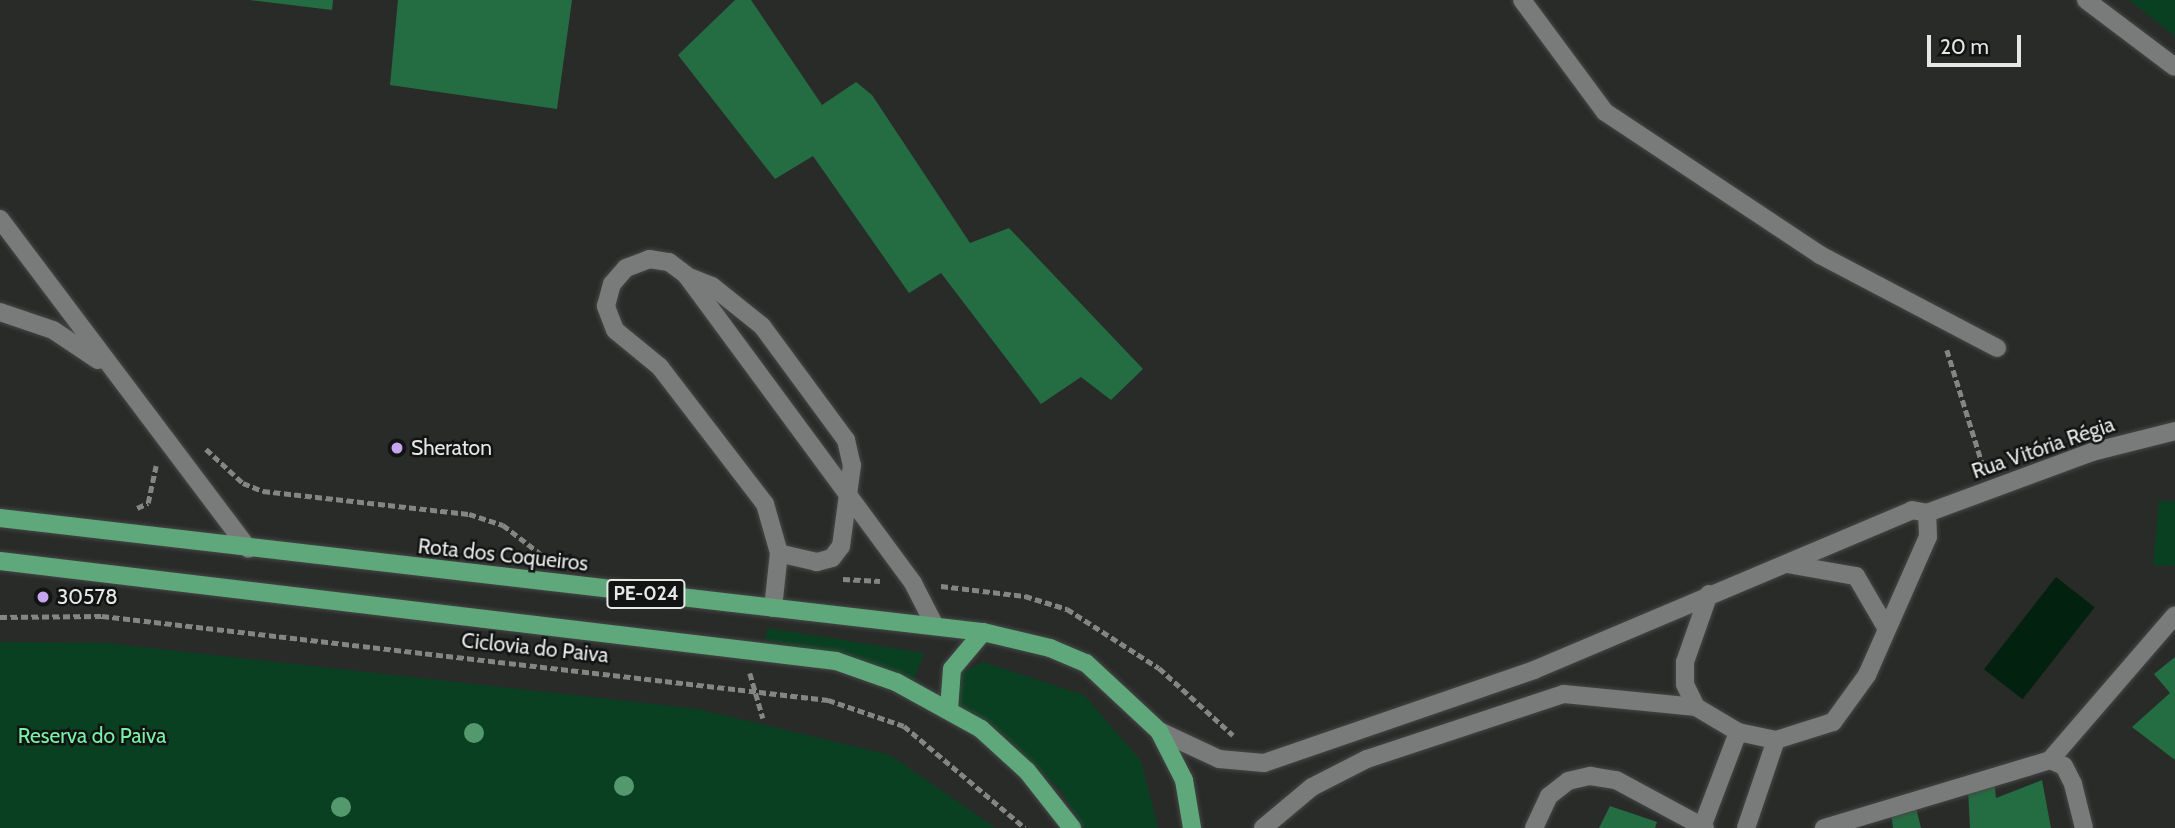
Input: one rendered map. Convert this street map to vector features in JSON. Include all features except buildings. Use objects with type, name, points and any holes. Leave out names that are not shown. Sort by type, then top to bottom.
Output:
[{"type":"main road","name":"Rota dos Coqueiros","points":[[0,519],[983,632],[1086,663],[1159,731],[1184,780],[1192,828]]},
{"type":"main road","name":"PE-024","points":[[0,561],[751,647],[836,661],[949,709],[981,729],[1027,771],[1072,828]]},
{"type":"main road","points":[[949,709],[952,668],[983,632]]},
{"type":"lane","points":[[1522,0],[1605,112],[1820,255],[1997,348]]},
{"type":"lane","points":[[2086,0],[2175,67]]},
{"type":"lane","points":[[0,219],[173,453],[248,549]]},
{"type":"lane","points":[[773,608],[779,553],[765,504],[660,367],[615,330],[606,306],[612,284],[626,268],[649,259],[669,262],[686,275],[712,286],[762,326],[834,421],[852,466],[849,499],[832,558],[817,562],[779,553]]},
{"type":"lane","points":[[686,275],[913,583],[935,626]]},
{"type":"lane","points":[[0,312],[53,330],[110,368]]},
{"type":"lane","name":"Rua Vitória Régia","points":[[1783,564],[1912,510],[1927,513],[2092,452],[2175,431]]},
{"type":"lane","points":[[1264,828],[1312,787],[1367,758],[1510,709],[1564,694],[1696,707],[1738,732],[1776,740],[1833,722],[1867,675],[1928,537],[1927,513]]},
{"type":"lane","points":[[1159,731],[1219,758],[1265,763],[1534,670],[1783,564],[1856,576],[1887,629]]},
{"type":"lane","points":[[1696,707],[1685,684],[1685,662],[1709,594]]},
{"type":"lane","points":[[1824,828],[2050,760],[2175,615]]},
{"type":"lane","points":[[1534,828],[1549,796],[1568,781],[1590,776],[1616,780],[1704,827],[1738,732]]},
{"type":"lane","points":[[1746,828],[1776,740]]},
{"type":"lane","points":[[2050,760],[2069,775],[2084,828]]},
{"type":"path","points":[[1936,316],[1990,489]]},
{"type":"path","points":[[124,506],[148,503],[154,468],[186,444],[202,446],[243,483],[263,491],[488,519],[519,543],[557,558]]},
{"type":"path","points":[[832,579],[913,583],[1025,596],[1067,609],[1159,668],[1213,721],[1245,740]]},
{"type":"path","name":"Ciclovia do Paiva","points":[[0,617],[102,616],[828,700],[904,726],[1025,828]]},
{"type":"green space","points":[[2129,0],[2175,0],[2175,36]]},
{"type":"green space","points":[[2159,501],[2175,501],[2175,566],[2153,565]]},
{"type":"green space","points":[[768,628],[924,653],[912,684],[864,660],[765,640]]},
{"type":"green space","name":"Reserva do Paiva","points":[[0,642],[105,643],[698,709],[890,755],[996,828],[0,828]]},
{"type":"green space","points":[[983,662],[1084,695],[1141,761],[1158,828],[1084,828],[1060,790],[996,728],[949,701],[963,672]]},
{"type":"shaded area","points":[[2056,577],[2095,607],[2023,699],[1984,669]]},
{"type":"place","name":"Sheraton","points":[[397,448]]},
{"type":"place","name":"30578","points":[[43,597]]}]
